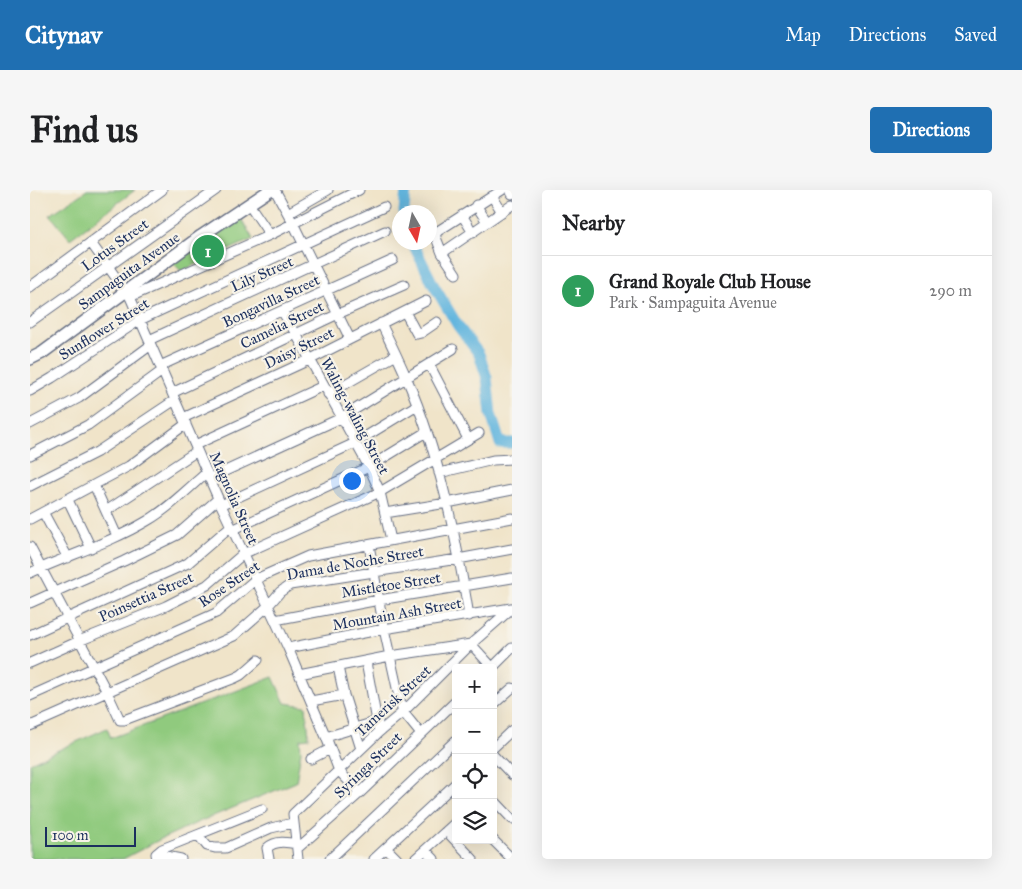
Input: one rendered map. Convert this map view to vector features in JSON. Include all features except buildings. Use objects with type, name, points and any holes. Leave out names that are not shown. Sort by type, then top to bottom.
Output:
[{"type":"main road","name":"Sampaguita Avenue","points":[[30,359],[129,294],[201,236],[270,190]]},
{"type":"street","points":[[30,287],[162,190]]},
{"type":"street","name":"Lotus Street","points":[[30,322],[216,190]]},
{"type":"street","points":[[275,190],[293,222],[350,339]]},
{"type":"street","points":[[288,213],[328,190]]},
{"type":"street","points":[[129,294],[270,235],[359,190]]},
{"type":"street","points":[[456,274],[442,253],[436,235],[438,231],[502,190]]},
{"type":"street","points":[[510,190],[512,194]]},
{"type":"street","points":[[492,196],[502,212]]},
{"type":"street","points":[[249,204],[270,235]]},
{"type":"street","points":[[476,205],[487,222]]},
{"type":"street","points":[[442,253],[512,206]]},
{"type":"street","name":"Sunflower Street","points":[[30,391],[140,320],[384,207]]},
{"type":"street","points":[[462,215],[473,233]]},
{"type":"street","name":"Lily Street","points":[[30,424],[79,398],[150,342],[385,231]]},
{"type":"street","points":[[201,236],[217,258]]},
{"type":"street","name":"Magnolia Street","points":[[91,243],[129,294],[231,528],[288,648],[339,771]]},
{"type":"street","name":"Bongavilla Street","points":[[30,455],[88,425],[161,368],[393,260]]},
{"type":"street","name":"Camelia Street","points":[[30,486],[97,452],[174,396],[296,334],[404,285]]},
{"type":"street","name":"Daisy Street","points":[[30,519],[129,466],[184,421],[426,301]]},
{"type":"street","name":"Waling-waling Street","points":[[282,311],[369,467],[380,492],[391,540]]},
{"type":"street","points":[[405,312],[417,334],[437,322]]},
{"type":"street","points":[[381,323],[407,378],[435,458],[447,503],[469,616]]},
{"type":"street","points":[[30,573],[92,548],[156,516],[208,475],[341,418],[453,349]]},
{"type":"street","points":[[106,511],[196,448],[325,390],[396,355]]},
{"type":"street","points":[[429,364],[468,439]]},
{"type":"street","points":[[30,603],[177,535],[220,502],[355,443],[417,405]]},
{"type":"street","points":[[30,635],[188,563],[231,528],[369,467],[426,432]]},
{"type":"street","name":"Poinsettia Street","points":[[30,663],[166,606],[207,585],[243,554],[380,492],[479,433]]},
{"type":"street","points":[[439,473],[493,460],[512,459]]},
{"type":"street","points":[[94,485],[117,536]]},
{"type":"street","points":[[385,513],[512,490]]},
{"type":"street","points":[[68,500],[92,548]]},
{"type":"street","points":[[43,512],[68,558]]},
{"type":"street","name":"Rose Street","points":[[30,696],[216,613],[256,579],[308,556],[512,518]]},
{"type":"street","points":[[370,545],[384,629],[404,712],[420,733]]},
{"type":"street","points":[[30,547],[120,720],[236,678],[258,660]]},
{"type":"street","name":"Dama de Noche Street","points":[[30,726],[234,636],[268,606],[280,592],[290,585],[458,560],[512,548]]},
{"type":"street","name":"Mistletoe Street","points":[[274,620],[512,578]]},
{"type":"street","name":"Mountain Ash Street","points":[[288,648],[384,629],[512,608]]},
{"type":"street","name":"Tamerisk Street","points":[[293,819],[361,749],[404,712],[471,644],[512,608]]},
{"type":"street","points":[[298,674],[390,656],[471,644],[489,664]]},
{"type":"street","points":[[495,664],[512,648]]},
{"type":"street","points":[[366,662],[379,732]]},
{"type":"street","points":[[338,667],[344,695],[361,749]]},
{"type":"street","points":[[497,701],[512,688]]},
{"type":"street","points":[[311,701],[344,695]]},
{"type":"street","name":"Syringa Street","points":[[298,846],[360,793],[420,733],[452,705]]},
{"type":"street","points":[[326,737],[378,720]]},
{"type":"street","points":[[497,744],[512,730]]},
{"type":"street","points":[[330,859],[452,744]]},
{"type":"street","points":[[311,759],[330,749]]},
{"type":"street","points":[[497,759],[511,773]]},
{"type":"street","points":[[339,771],[360,793]]},
{"type":"street","points":[[374,859],[452,787]]},
{"type":"street","points":[[497,803],[512,819]]},
{"type":"street","points":[[156,857],[162,849],[262,809]]},
{"type":"street","points":[[198,835],[207,846],[226,848],[293,819],[298,846],[298,859]]},
{"type":"street","points":[[415,859],[452,826]]},
{"type":"street","points":[[446,831],[474,859]]},
{"type":"street","points":[[269,859],[267,848],[270,845],[283,842],[298,846]]},
{"type":"street","points":[[497,844],[512,859]]},
{"type":"street","points":[[386,848],[397,859]]},
{"type":"street","points":[[425,850],[434,859]]},
{"type":"street","points":[[156,857],[181,859]]},
{"type":"green space","points":[[87,190],[135,190],[70,239],[50,215]]},
{"type":"green space","points":[[239,215],[253,239],[181,271],[173,263]]},
{"type":"green space","points":[[273,677],[285,703],[306,706],[309,738],[300,739],[301,751],[296,782],[201,821],[123,859],[30,859],[30,763],[107,728],[111,738]]},
{"type":"waterway","points":[[405,205],[406,190]]},
{"type":"waterway","points":[[416,250],[434,286],[458,326],[479,354],[487,378],[491,414],[500,443],[512,443]]},
{"type":"place","name":"Grand Royale Club House","points":[[208,251]]}]
